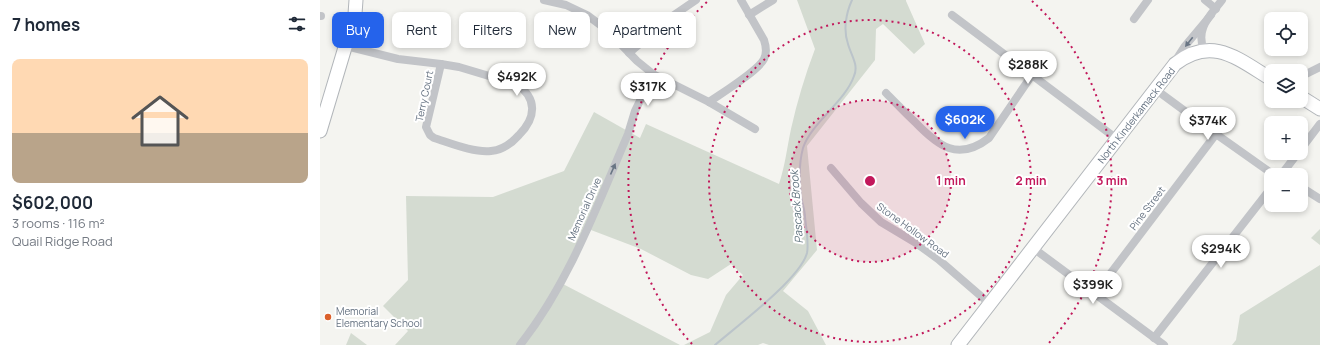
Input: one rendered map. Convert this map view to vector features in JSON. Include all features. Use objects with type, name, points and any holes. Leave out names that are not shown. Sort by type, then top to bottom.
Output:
[{"type":"main road","points":[[355,12],[356,0]]},
{"type":"main road","points":[[320,131],[345,48]]},
{"type":"main road","name":"North Kinderkamack Road","points":[[958,345],[1155,89],[1170,70],[1182,59],[1204,50],[1220,51],[1229,54],[1264,75]]},
{"type":"main road","points":[[1308,101],[1320,109]]},
{"type":"street","points":[[544,0],[560,2],[577,9],[595,20],[644,68],[709,102],[755,129]]},
{"type":"street","points":[[629,53],[674,15],[696,0]]},
{"type":"street","points":[[709,102],[757,68],[764,58],[766,46],[764,40],[740,0]]},
{"type":"street","points":[[750,15],[773,0]]},
{"type":"street","points":[[1134,19],[1148,0]]},
{"type":"street","points":[[1205,0],[1213,12]]},
{"type":"street","points":[[1170,70],[1186,46],[1222,0]]},
{"type":"street","points":[[1204,50],[1201,34],[1213,12]]},
{"type":"street","points":[[952,15],[1117,139]]},
{"type":"street","name":"Terry Court","points":[[354,48],[398,59],[441,64],[472,71],[516,84],[522,88],[532,106],[531,120],[528,126],[513,142],[506,147],[491,151],[479,151],[434,138],[430,135],[426,127],[441,64]]},
{"type":"street","points":[[1308,73],[1320,67]]},
{"type":"street","name":"Memorial Drive","points":[[520,345],[543,314],[555,294],[586,230],[628,134],[635,110],[653,74]]},
{"type":"street","points":[[886,93],[939,144],[958,150],[967,150],[982,144],[989,138],[1032,75]]},
{"type":"street","points":[[1155,89],[1264,168]]},
{"type":"street","points":[[1308,140],[1320,124]]},
{"type":"street","name":"Pine Street","points":[[1094,294],[1216,134]]},
{"type":"street","points":[[1286,168],[1293,160]]},
{"type":"street","name":"Stone Hollow Road","points":[[831,168],[861,203],[881,222],[933,255],[990,304]]},
{"type":"street","points":[[1308,192],[1320,199]]},
{"type":"street","points":[[1033,248],[1159,342],[1264,198]]},
{"type":"shaded area","points":[[797,0],[906,0],[925,44],[914,54],[883,24],[876,29],[875,60],[807,146],[817,250],[783,291],[808,311],[826,345],[769,345],[763,343],[758,345],[684,345],[710,332],[726,295],[743,275],[731,264],[708,279],[691,275],[641,249],[591,230],[561,283],[680,345],[395,345],[408,331],[383,306],[408,280],[406,196],[493,197],[564,171],[594,112],[640,138],[646,124],[779,184],[796,109],[815,49]]},
{"type":"shaded area","points":[[1320,229],[1320,245],[1311,238]]},
{"type":"shaded area","points":[[1320,265],[1320,345],[1232,345],[1236,340],[1240,315]]},
{"type":"shaded area","points":[[351,333],[367,345],[346,345]]},
{"type":"waterway","name":"Pascack Brook","points":[[715,345],[781,289],[802,264],[807,253],[808,245],[805,212],[800,184],[800,166],[803,148],[813,130],[850,86],[854,76],[856,68],[846,39],[845,27],[848,10],[852,0]]},
{"type":"place","name":"Memorial Elementary School","points":[[328,317]]}]
